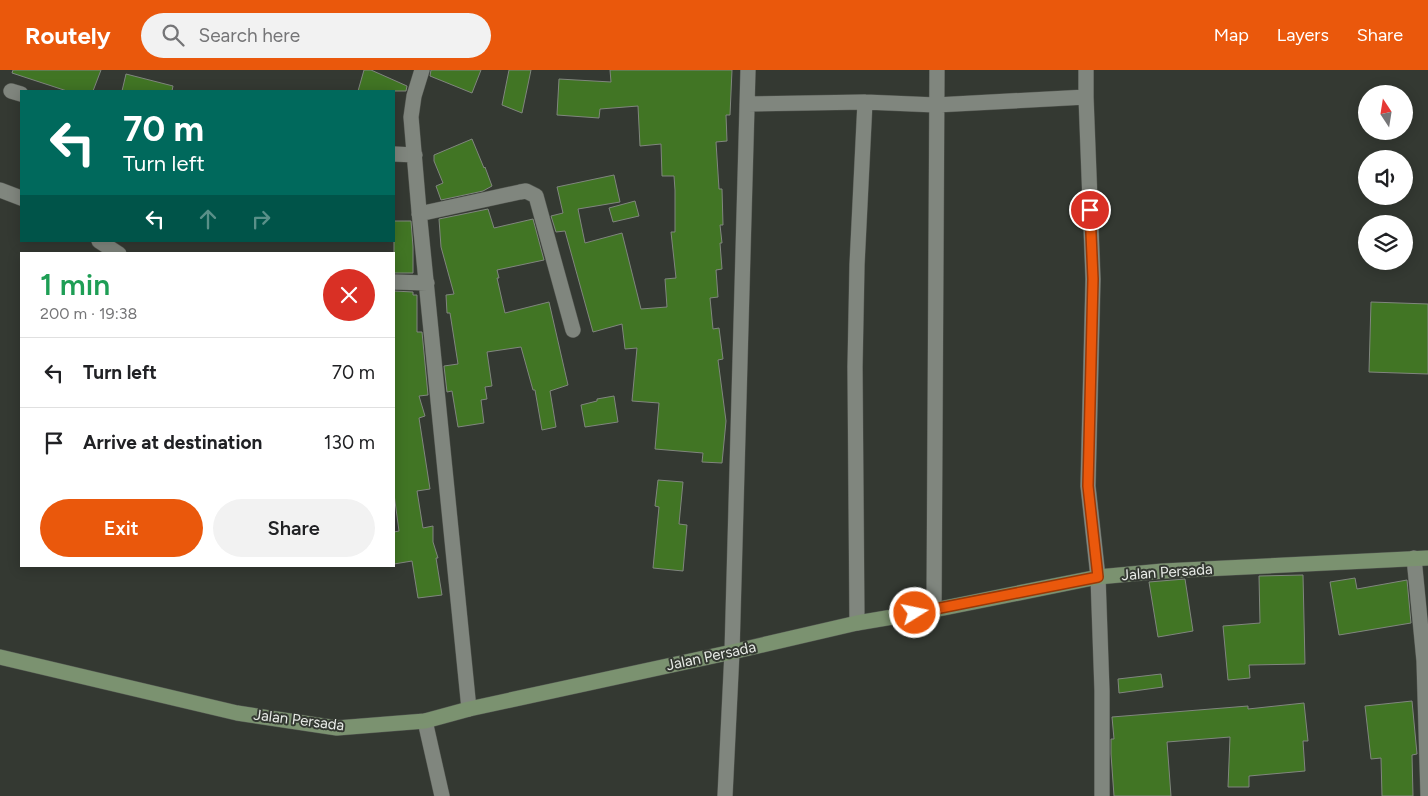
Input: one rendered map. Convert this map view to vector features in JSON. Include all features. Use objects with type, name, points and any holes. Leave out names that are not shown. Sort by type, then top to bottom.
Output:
[{"type":"street","points":[[422,70],[411,108],[411,117],[469,709]]},
{"type":"street","points":[[725,796],[732,652],[748,70]]},
{"type":"street","points":[[934,610],[937,70]]},
{"type":"street","points":[[1086,70],[1093,279],[1088,486],[1098,577],[1102,691],[1102,796]]},
{"type":"street","points":[[747,104],[866,102],[936,104],[1086,97]]},
{"type":"street","points":[[857,623],[855,367],[858,247],[866,102]]},
{"type":"street","points":[[395,154],[415,155]]},
{"type":"street","points":[[0,190],[20,198]]},
{"type":"street","points":[[419,214],[526,191],[536,196],[573,330]]},
{"type":"street","points":[[101,242],[116,252]]},
{"type":"street","points":[[395,282],[427,283]]},
{"type":"street","points":[[1421,558],[1428,796]]},
{"type":"street","name":"Jalan Persada","points":[[0,657],[237,713],[337,728],[425,721],[469,709],[857,623],[934,610],[1098,577],[1163,571],[1421,558]]},
{"type":"street","points":[[425,721],[442,796]]},
{"type":"building","points":[[13,70],[101,70],[93,90],[64,90],[12,73]]},
{"type":"building","points":[[364,70],[371,70],[407,86],[406,91],[358,90]]},
{"type":"building","points":[[431,70],[481,70],[472,93],[430,76]]},
{"type":"building","points":[[509,70],[531,70],[522,113],[502,105]]},
{"type":"building","points":[[610,70],[732,70],[730,115],[726,115],[727,141],[716,142],[719,189],[722,189],[723,225],[720,225],[722,243],[720,243],[722,269],[716,270],[718,297],[710,298],[713,329],[719,328],[723,359],[718,360],[726,421],[722,463],[702,462],[703,453],[655,449],[659,403],[632,401],[637,348],[625,349],[622,324],[593,332],[565,231],[556,232],[551,216],[563,213],[557,187],[614,175],[620,202],[578,209],[585,243],[622,233],[641,309],[667,307],[665,279],[676,278],[671,232],[675,232],[675,190],[674,176],[662,176],[661,144],[640,146],[638,106],[600,109],[599,118],[557,115],[559,79],[611,82]]},
{"type":"building","points":[[126,74],[173,86],[172,90],[122,90]]},
{"type":"building","points":[[472,139],[492,186],[483,191],[441,200],[436,186],[443,183],[434,161],[434,155]]},
{"type":"building","points":[[635,201],[639,216],[613,222],[609,208]]},
{"type":"building","points":[[488,209],[494,228],[533,219],[544,260],[497,270],[499,278],[497,278],[505,313],[549,302],[568,385],[550,391],[556,427],[542,430],[535,390],[533,390],[521,347],[487,352],[492,386],[485,387],[487,399],[481,400],[484,423],[458,427],[452,391],[447,392],[444,366],[458,364],[450,313],[447,313],[446,295],[454,294],[441,247],[439,219]]},
{"type":"building","points":[[395,221],[411,221],[413,273],[395,273]]},
{"type":"building","points":[[395,291],[413,292],[413,295],[417,295],[417,332],[422,332],[428,395],[419,396],[425,416],[419,418],[430,489],[417,491],[423,528],[433,526],[433,542],[438,558],[436,558],[442,595],[418,598],[412,561],[395,564],[395,532],[399,531],[395,501]]},
{"type":"building","points":[[1371,302],[1428,304],[1428,374],[1369,372]]},
{"type":"building","points":[[614,396],[618,422],[585,427],[581,405],[597,401],[597,399]]},
{"type":"building","points":[[658,480],[683,482],[679,524],[687,525],[683,571],[653,568],[659,507],[655,506]]},
{"type":"building","points":[[1303,575],[1305,664],[1249,665],[1250,678],[1228,680],[1223,626],[1260,623],[1259,576]]},
{"type":"building","points":[[1355,578],[1357,589],[1407,580],[1411,623],[1339,635],[1330,582]]},
{"type":"building","points":[[1185,579],[1193,631],[1158,637],[1149,582]]},
{"type":"building","points":[[1161,674],[1163,687],[1119,693],[1118,679]]},
{"type":"building","points":[[1412,701],[1417,754],[1412,755],[1413,796],[1382,796],[1381,758],[1371,759],[1365,706]]},
{"type":"building","points":[[1304,703],[1308,741],[1303,741],[1305,771],[1249,776],[1249,787],[1228,787],[1230,737],[1167,742],[1171,796],[1114,796],[1111,754],[1111,739],[1114,739],[1112,717],[1248,706],[1248,709]]},
{"type":"route","points":[[915,613],[1098,577],[1088,486],[1093,279],[1090,210]]}]
